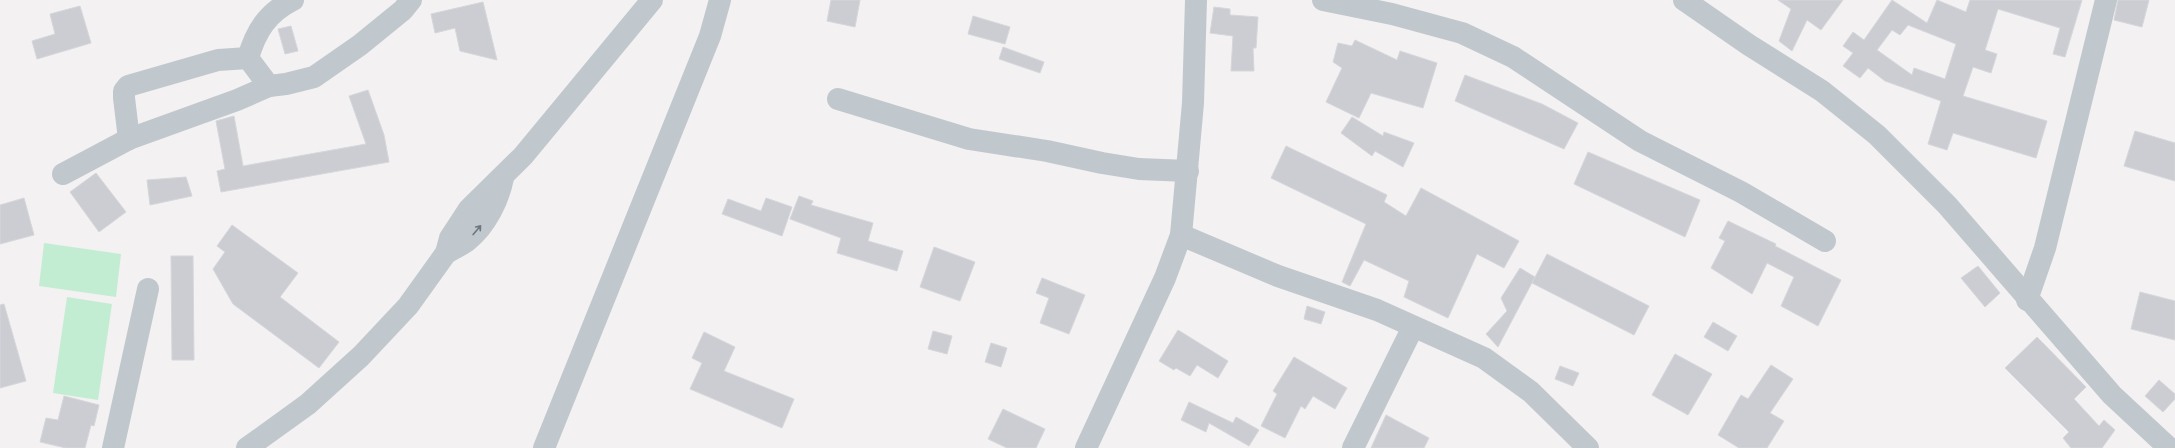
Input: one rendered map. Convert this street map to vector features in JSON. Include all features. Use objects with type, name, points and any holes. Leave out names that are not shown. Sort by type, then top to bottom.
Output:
[{"type":"street","points":[[248,58],[254,38],[264,21],[282,5],[293,0]]},
{"type":"street","points":[[63,174],[129,139],[237,100],[269,86],[286,84],[314,77],[360,45],[403,10],[411,0]]},
{"type":"street","points":[[247,448],[308,404],[361,356],[408,306],[446,253],[450,238],[469,209],[523,156],[652,0]]},
{"type":"street","points":[[544,448],[710,36],[720,0]]},
{"type":"street","points":[[1086,448],[1165,278],[1181,235],[1194,103],[1196,0]]},
{"type":"street","points":[[1323,0],[1392,14],[1462,33],[1507,54],[1640,141],[1741,192],[1825,241]]},
{"type":"street","points":[[1684,0],[1749,45],[1822,91],[1877,135],[1947,205],[2027,300],[2112,395],[2168,448]]},
{"type":"street","points":[[2027,300],[2045,248],[2106,0]]},
{"type":"street","points":[[248,58],[269,86]]},
{"type":"street","points":[[129,139],[124,98],[124,92],[128,86],[218,60],[248,58]]},
{"type":"street","points":[[838,99],[969,139],[1047,151],[1102,163],[1139,169],[1188,171]]},
{"type":"street","points":[[1181,235],[1278,276],[1377,310],[1484,358],[1531,392],[1588,448]]},
{"type":"street","points":[[113,448],[148,289]]},
{"type":"street","points":[[1354,448],[1413,327]]},
{"type":"green space","points":[[44,243],[121,254],[116,297],[39,286]]},
{"type":"green space","points":[[67,297],[112,304],[98,400],[53,393]]},
{"type":"building","points":[[831,0],[860,0],[855,27],[827,21]]},
{"type":"building","points":[[1778,0],[1843,0],[1821,30],[1807,20],[1792,51],[1779,41],[1791,9]]},
{"type":"building","points":[[1892,0],[1927,23],[1937,0],[1966,12],[1970,0],[2082,0],[2065,57],[2053,54],[2060,28],[1998,9],[1985,50],[1997,54],[1991,73],[1973,67],[1963,96],[2047,121],[2036,158],[1953,133],[1947,150],[1928,144],[1941,101],[1885,81],[1868,68],[1860,78],[1843,66],[1853,53],[1843,46],[1853,32],[1864,40]],"holes":[[[1908,25],[1956,44],[1945,79],[1914,68],[1912,75],[1877,50],[1892,30],[1900,35]]]},
{"type":"building","points":[[2118,0],[2149,0],[2142,27],[2114,20]]},
{"type":"building","points":[[483,2],[497,60],[460,51],[455,28],[435,33],[431,14]]},
{"type":"building","points":[[80,6],[91,43],[37,59],[32,41],[55,34],[50,14]]},
{"type":"building","points":[[1214,7],[1230,9],[1230,15],[1258,17],[1256,48],[1253,48],[1254,71],[1231,71],[1233,36],[1210,33]]},
{"type":"building","points":[[973,16],[1010,27],[1005,44],[968,34]]},
{"type":"building","points":[[291,26],[298,51],[285,54],[278,29]]},
{"type":"building","points":[[1355,40],[1397,60],[1400,51],[1437,63],[1423,108],[1371,93],[1359,118],[1326,102],[1342,68],[1333,62],[1338,43],[1352,46]]},
{"type":"building","points":[[1003,47],[1044,62],[1040,73],[999,59]]},
{"type":"building","points":[[1465,75],[1542,104],[1578,123],[1564,149],[1455,101]]},
{"type":"building","points":[[368,90],[384,135],[389,162],[221,192],[217,171],[225,169],[216,121],[234,116],[243,166],[366,144],[349,96]]},
{"type":"building","points":[[1352,117],[1383,136],[1384,132],[1414,143],[1403,167],[1375,151],[1372,156],[1341,133]]},
{"type":"building","points":[[2135,131],[2175,143],[2175,181],[2124,166]]},
{"type":"building","points":[[1286,146],[1387,195],[1384,202],[1406,216],[1421,188],[1519,241],[1504,268],[1477,254],[1448,318],[1404,297],[1409,281],[1364,260],[1350,286],[1342,282],[1366,224],[1271,178]]},
{"type":"building","points":[[1588,152],[1700,200],[1685,237],[1574,184]]},
{"type":"building","points":[[96,173],[126,212],[99,232],[70,192]]},
{"type":"building","points":[[186,177],[192,196],[150,205],[147,180]]},
{"type":"building","points":[[799,196],[813,201],[811,205],[873,223],[868,241],[903,251],[897,271],[837,253],[841,238],[790,219]]},
{"type":"building","points":[[24,198],[34,235],[0,244],[0,205]]},
{"type":"building","points":[[766,198],[792,207],[782,236],[722,214],[728,199],[761,211]]},
{"type":"building","points":[[1728,221],[1776,244],[1775,246],[1841,280],[1818,326],[1781,306],[1794,277],[1767,263],[1752,294],[1711,268],[1725,241],[1719,238]]},
{"type":"building","points":[[232,225],[298,273],[280,297],[339,342],[319,368],[233,304],[213,269],[225,252],[217,246]]},
{"type":"building","points":[[934,247],[975,262],[960,301],[920,287]]},
{"type":"building","points":[[1547,254],[1649,306],[1634,335],[1532,283]]},
{"type":"building","points":[[171,256],[193,256],[194,360],[172,360]]},
{"type":"building","points":[[1978,266],[2000,293],[1985,307],[1961,278]]},
{"type":"building","points":[[1520,268],[1535,277],[1498,347],[1486,334],[1507,311],[1501,298]]},
{"type":"building","points":[[1042,278],[1085,295],[1069,334],[1040,323],[1049,298],[1036,293]]},
{"type":"building","points":[[2140,292],[2175,301],[2175,340],[2131,329]]},
{"type":"building","points":[[4,304],[26,381],[0,388],[0,305]]},
{"type":"building","points":[[1307,306],[1325,312],[1321,324],[1304,319]]},
{"type":"building","points":[[1713,322],[1737,336],[1728,351],[1704,337]]},
{"type":"building","points":[[1178,330],[1228,361],[1218,378],[1197,365],[1190,376],[1176,368],[1174,370],[1159,361]]},
{"type":"building","points":[[933,331],[952,336],[947,354],[928,349]]},
{"type":"building","points":[[704,332],[735,347],[724,371],[794,399],[782,428],[690,389],[702,363],[692,358]]},
{"type":"building","points":[[2037,337],[2086,387],[2074,399],[2099,426],[2104,420],[2115,430],[2102,448],[2071,448],[2063,438],[2069,432],[2005,368]]},
{"type":"building","points":[[991,343],[1007,348],[1001,367],[985,362]]},
{"type":"building","points":[[1675,354],[1712,374],[1688,415],[1652,395]]},
{"type":"building","points":[[1294,357],[1347,388],[1335,409],[1313,396],[1305,409],[1301,406],[1285,438],[1261,426],[1277,394],[1273,391]]},
{"type":"building","points":[[1771,365],[1793,379],[1770,413],[1784,421],[1767,448],[1739,448],[1718,435],[1741,395],[1748,399]]},
{"type":"building","points":[[1560,366],[1579,373],[1573,386],[1555,379]]},
{"type":"building","points":[[2159,380],[2175,394],[2175,399],[2163,412],[2145,396]]},
{"type":"building","points":[[64,396],[99,405],[94,426],[91,425],[85,448],[66,448],[40,442],[46,418],[58,420]]},
{"type":"building","points":[[1189,402],[1233,423],[1236,417],[1259,430],[1249,446],[1209,423],[1206,432],[1181,420]]},
{"type":"building","points":[[1003,409],[1045,429],[1036,448],[1007,448],[988,439]]},
{"type":"building","points":[[1386,415],[1429,438],[1424,448],[1371,448]]}]
